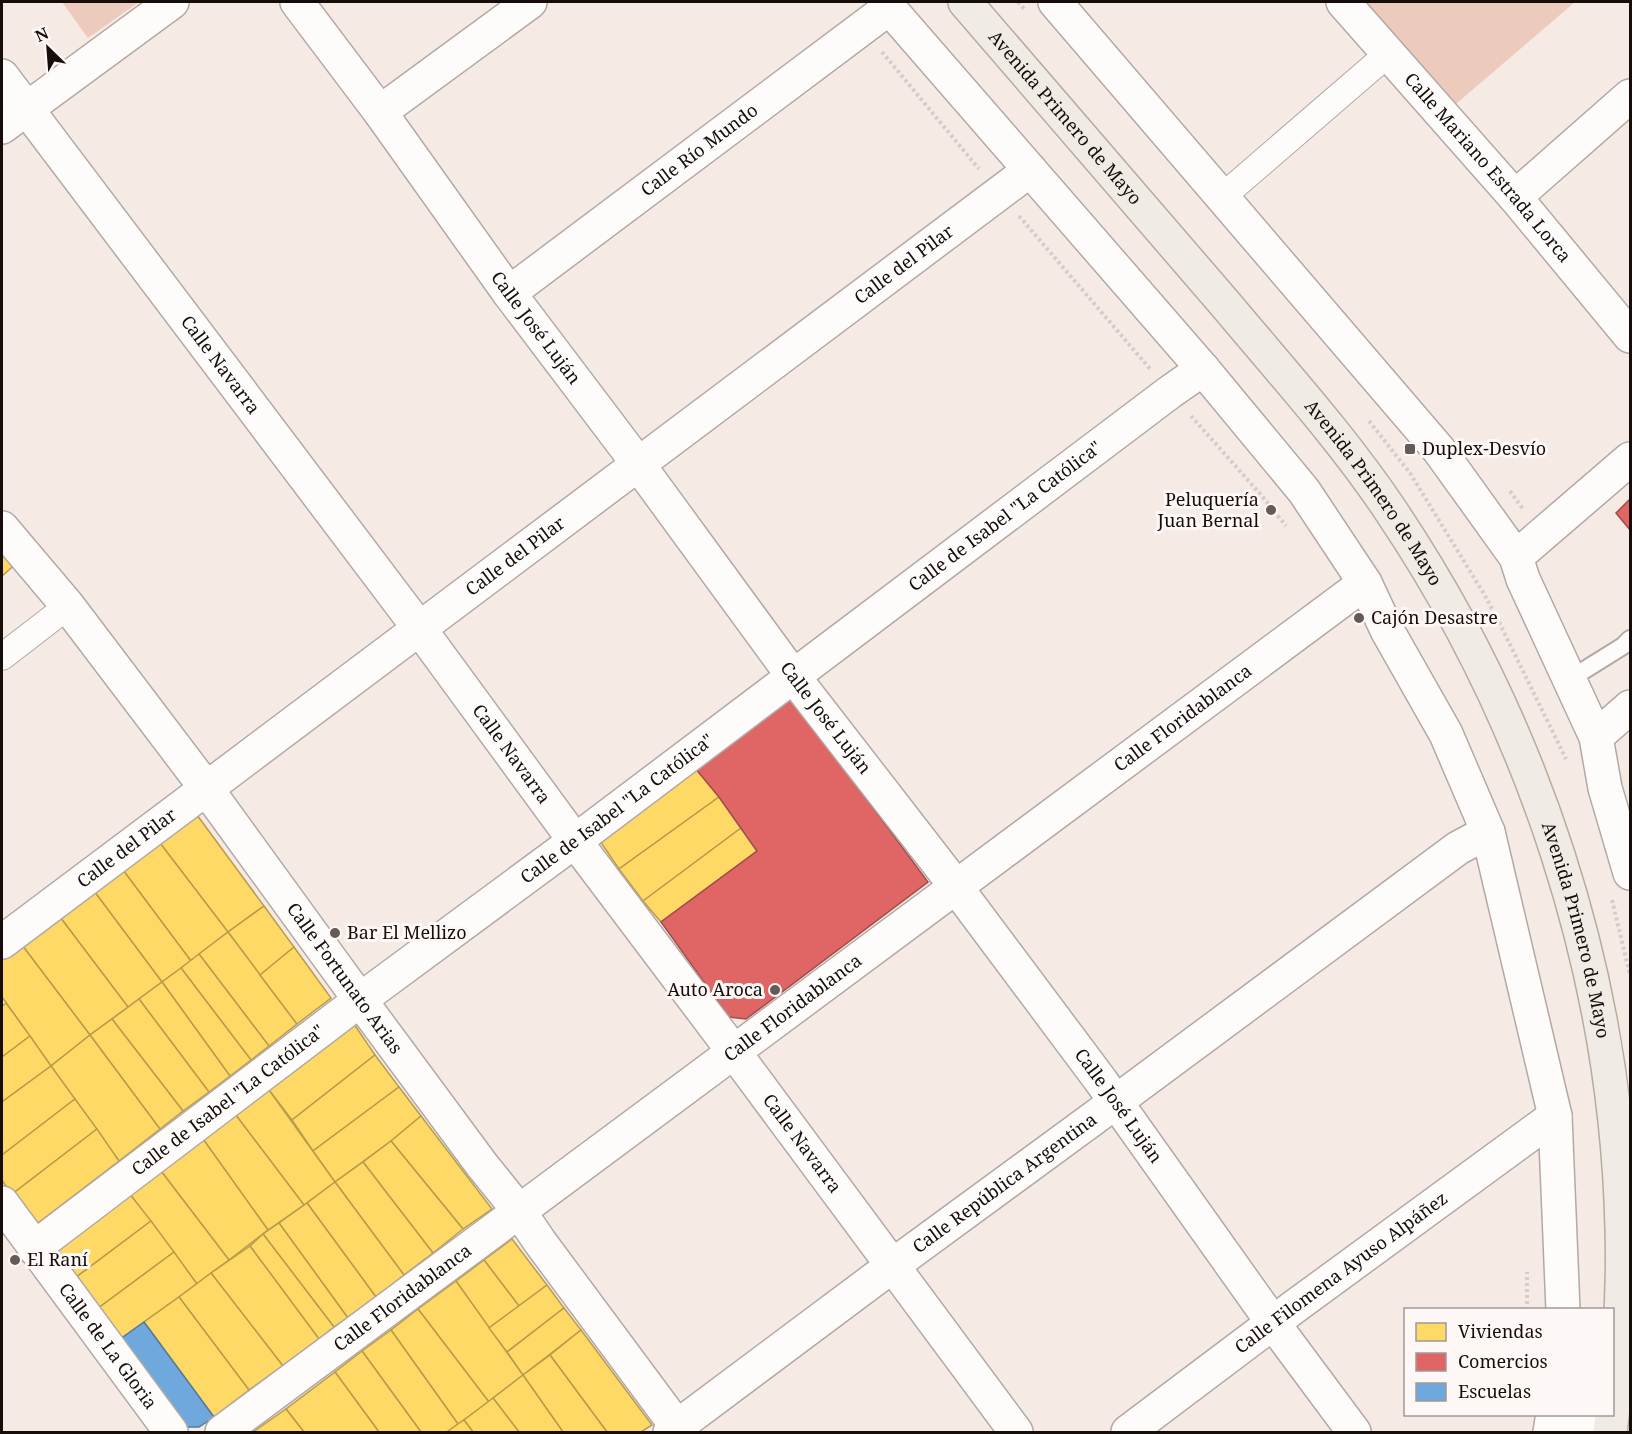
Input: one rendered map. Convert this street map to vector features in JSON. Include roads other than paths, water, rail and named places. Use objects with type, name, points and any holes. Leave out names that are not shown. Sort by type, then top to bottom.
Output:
[{"type":"main road","name":"Avenida Primero de Mayo","points":[[965,2],[1239,321],[1371,482],[1434,579],[1497,699],[1547,820],[1568,883],[1586,951],[1600,1019],[1611,1083],[1622,1229],[1614,1379]]},
{"type":"main road","name":"Avenida Primero de Mayo","points":[[1610,1432],[1611,1416]]},
{"type":"street","points":[[14,118],[172,2]]},
{"type":"street","name":"Calle José Luján","points":[[297,2],[793,676],[956,887],[1116,1102],[1273,1323],[1354,1432]]},
{"type":"street","points":[[380,112],[530,2]]},
{"type":"street","points":[[1054,2],[1439,450],[1516,557],[1523,579],[1596,737],[1605,788],[1630,873]]},
{"type":"street","name":"Calle Mariano Estrada Lorca","points":[[1343,2],[1515,197],[1630,336]]},
{"type":"street","points":[[886,5],[1203,369],[1304,491],[1365,584],[1387,630],[1446,734],[1488,832],[1555,1116],[1563,1308]]},
{"type":"street","name":"Calle Río Mundo","points":[[509,293],[886,5]]},
{"type":"street","points":[[1222,197],[1389,53]]},
{"type":"street","name":"Calle Navarra","points":[[2,76],[14,118],[419,628],[1016,1432]]},
{"type":"street","points":[[1515,197],[1630,96]]},
{"type":"street","name":"Calle del Pilar","points":[[2,942],[1030,170]]},
{"type":"street","name":"Calle de Isabel \"La Católica\"","points":[[34,1248],[360,1000],[1203,369]]},
{"type":"street","points":[[1516,557],[1630,459]]},
{"type":"street","name":"Calle Fortunato Arias","points":[[2,528],[68,606],[206,788],[482,1165],[519,1211],[676,1431]]},
{"type":"street","name":"Calle Floridablanca","points":[[222,1432],[1365,584]]},
{"type":"street","points":[[2,657],[68,606]]},
{"type":"street","points":[[1596,737],[1630,707]]},
{"type":"street","name":"Calle República Argentina","points":[[676,1431],[892,1266],[1458,848],[1488,832]]},
{"type":"street","name":"Calle Filomena Ayuso Alpáñez","points":[[1128,1432],[1555,1116]]},
{"type":"street","name":"Calle de La Gloria","points":[[2,1203],[171,1432]]},
{"type":"street","points":[[1550,1432],[1553,1416]]},
{"type":"street","points":[[1578,1432],[1584,1416]]},
{"type":"lane","points":[[1570,679],[1623,646],[1630,639]]},
{"type":"place","name":"Duplex-Desvío","points":[[1410,449]]},
{"type":"place","name":"Peluquería Juan Bernal","points":[[1271,510]]},
{"type":"place","name":"Cajón Desastre","points":[[1359,618]]},
{"type":"place","name":"Bar El Mellizo","points":[[335,933]]},
{"type":"place","name":"Auto Aroca","points":[[775,990]]},
{"type":"place","name":"El Raní","points":[[15,1260]]}]
